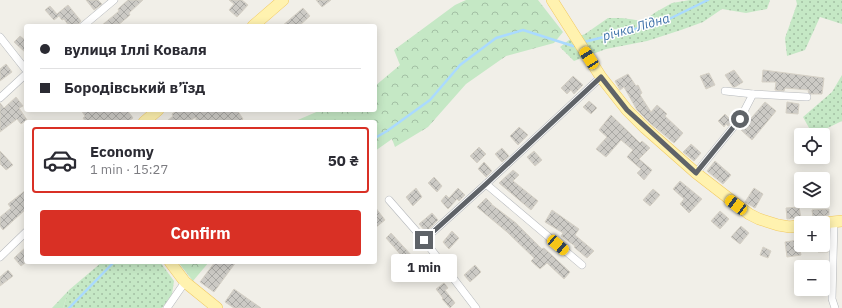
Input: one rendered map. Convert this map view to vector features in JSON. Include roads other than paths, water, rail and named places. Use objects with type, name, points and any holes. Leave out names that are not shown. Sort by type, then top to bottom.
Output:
[{"type":"main road","points":[[255,24],[283,0]]},
{"type":"main road","points":[[552,0],[601,77],[627,110],[696,173],[736,205],[758,219],[778,225],[794,227]]},
{"type":"main road","points":[[146,120],[156,112]]},
{"type":"main road","points":[[172,264],[186,282],[217,308]]},
{"type":"street","points":[[85,24],[114,0]]},
{"type":"street","points":[[0,37],[24,67]]},
{"type":"street","points":[[0,98],[24,76]]},
{"type":"street","points":[[424,240],[601,77]]},
{"type":"street","points":[[725,92],[807,98]]},
{"type":"street","points":[[696,173],[740,119],[753,94]]},
{"type":"street","points":[[486,184],[582,265]]},
{"type":"street","points":[[389,200],[424,240],[476,308]]},
{"type":"street","points":[[833,222],[832,299],[835,308]]},
{"type":"street","points":[[0,257],[24,234]]},
{"type":"street","points":[[167,308],[186,282]]},
{"type":"waterway","name":"річка Лідна","points":[[584,42],[663,22],[708,0]]},
{"type":"waterway","name":"річка Лідна","points":[[377,137],[430,100],[460,65],[496,38],[523,30],[573,46]]},
{"type":"waterway","name":"річка Лідна","points":[[69,308],[112,264]]}]
